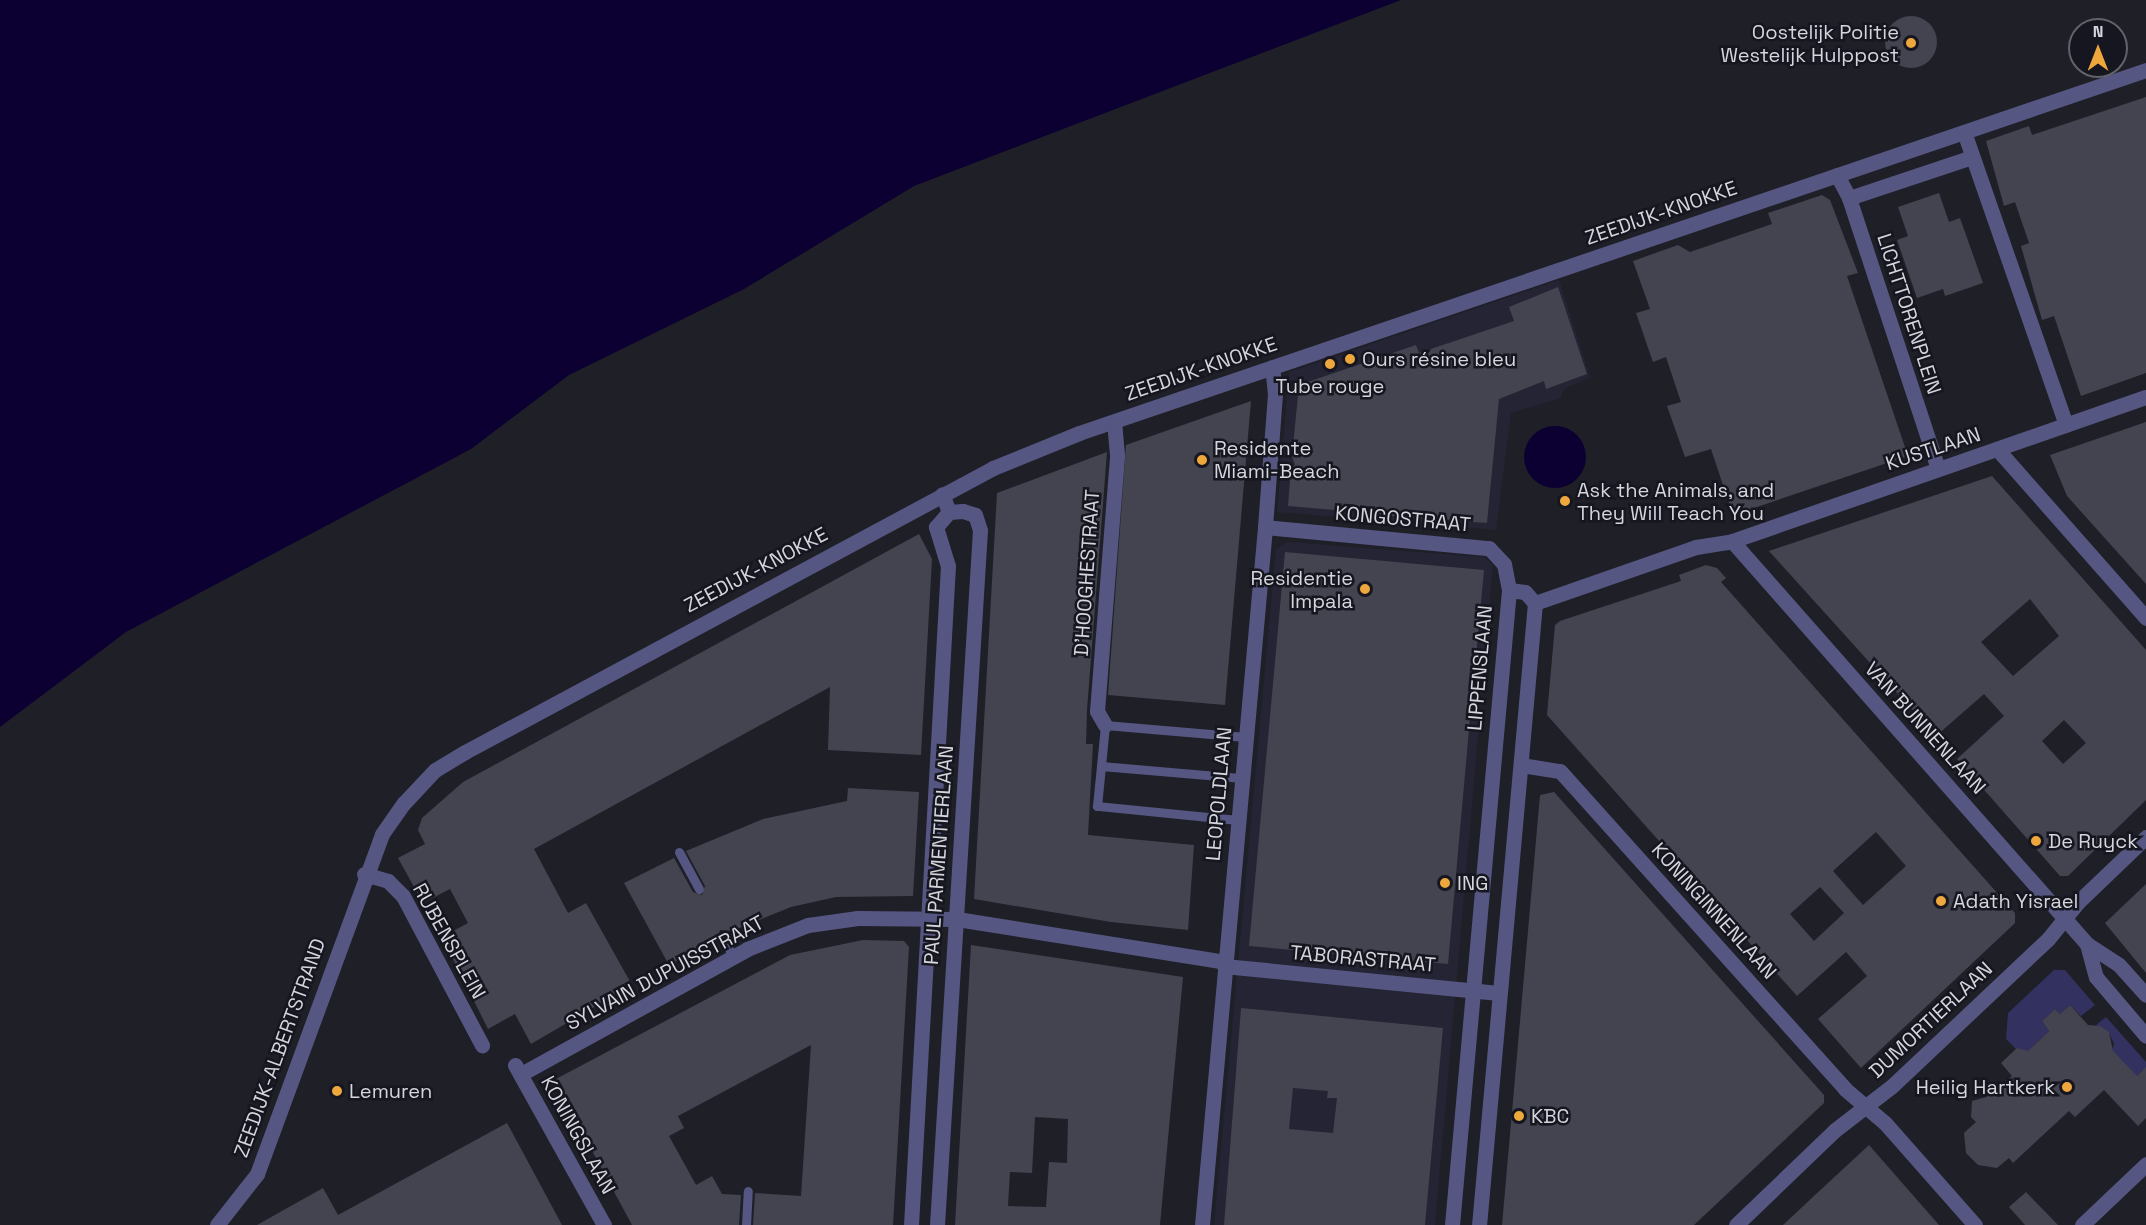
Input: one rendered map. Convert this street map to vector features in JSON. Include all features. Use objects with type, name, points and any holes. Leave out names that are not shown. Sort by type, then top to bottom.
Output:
[{"type":"street","name":"ZEEDIJK-KNOKKE","points":[[364,874],[382,834],[404,803],[435,770],[993,468],[1114,422],[1272,367],[2146,70]]},
{"type":"street","points":[[1964,132],[2066,425]]},
{"type":"street","points":[[1849,198],[1972,157]]},
{"type":"street","name":"LICHTTORENPLEIN","points":[[1837,175],[1849,198],[1938,468]]},
{"type":"street","name":"LEOPOLDLAAN","points":[[1202,1225],[1265,527],[1275,394],[1272,367]]},
{"type":"street","name":"KUSTLAAN","points":[[1535,603],[1696,547],[1732,541],[2146,397]]},
{"type":"street","name":"D'HOOGHESTRAAT","points":[[1105,725],[1097,711],[1117,455],[1114,422]]},
{"type":"street","points":[[1998,450],[2146,618]]},
{"type":"street","points":[[942,494],[949,512]]},
{"type":"street","name":"PAUL PARMENTIERLAAN","points":[[911,1225],[948,566],[936,527],[949,512],[963,511],[975,515],[980,530],[937,1225]]},
{"type":"street","name":"KONGOSTRAAT","points":[[1265,527],[1489,548],[1504,564],[1509,590]]},
{"type":"street","name":"VAN BUNNENLAAN","points":[[1732,541],[2087,944],[2119,965],[2146,995]]},
{"type":"street","name":"LIPPENSLAAN","points":[[1452,1225],[1509,590],[1525,592],[1535,603]]},
{"type":"street","points":[[1479,1225],[1535,603]]},
{"type":"street","name":"KONINGINNENLAAN","points":[[1521,765],[1560,771],[1845,1089],[1866,1106],[1975,1225]]},
{"type":"street","name":"DUMORTIERLAAN","points":[[1736,1225],[1835,1130],[1892,1086],[2065,919],[2146,837]]},
{"type":"street","name":"RUBENSPLEIN","points":[[364,874],[387,881],[403,896],[482,1046]]},
{"type":"street","name":"ZEEDIJK-ALBERTSTRAND","points":[[217,1225],[257,1174],[364,874]]},
{"type":"street","name":"SYLVAIN DUPUISSTRAAT","points":[[518,1069],[734,957],[808,925],[858,918],[957,919],[1224,964]]},
{"type":"street","name":"VAN BUNNENLAAN","points":[[2087,944],[2096,977],[2146,1036]]},
{"type":"street","name":"TABORASTRAAT","points":[[1224,964],[1499,993]]},
{"type":"street","name":"KONINGSLAAN","points":[[518,1069],[604,1225]]},
{"type":"street","points":[[2082,1225],[2146,1164]]},
{"type":"lane","points":[[1238,820],[1097,806],[1105,725],[1245,737]]},
{"type":"lane","points":[[1101,766],[1242,778]]},
{"type":"lane","points":[[679,852],[699,890]]},
{"type":"lane","points":[[723,936],[734,957]]},
{"type":"lane","points":[[746,1225],[748,1191]]},
{"type":"shaded area","points":[[0,0],[1401,0],[914,186],[744,289],[569,375],[471,449],[126,632],[0,727]]},
{"type":"shaded area","points":[[1559,280],[1590,377],[1564,389],[1561,398],[1511,413],[1496,530],[1277,512],[1289,372]]},
{"type":"shaded area","points":[[1555,426],[1567,428],[1577,435],[1584,445],[1586,457],[1584,469],[1577,479],[1567,486],[1555,488],[1543,486],[1533,479],[1526,469],[1524,457],[1526,445],[1533,435],[1543,428]]},
{"type":"shaded area","points":[[1287,542],[1485,557],[1493,566],[1435,1225],[1214,1225],[1276,549]]},
{"type":"shaded area","points":[[2054,970],[2065,970],[2095,1005],[2081,1016],[2070,1005],[2060,1014],[2055,1009],[2042,1021],[2049,1031],[2026,1053],[2018,1051],[2006,1039],[2008,1013]]},
{"type":"shaded area","points":[[2106,1017],[2146,1062],[2146,1075],[2142,1071],[2134,1079],[2131,1070],[2111,1054],[2114,1044],[2109,1033],[2096,1025]]},
{"type":"building","name":"Oostelijk Politie Westelijk Hulppost","points":[[1906,16],[1916,16],[1926,20],[1933,27],[1937,42],[1933,57],[1926,64],[1916,68],[1906,68],[1896,64],[1889,57],[1885,47],[1885,37],[1889,27],[1896,20]]},
{"type":"building","points":[[2146,97],[2146,373],[2081,396],[2054,316],[2042,320],[2021,246],[2029,243],[2015,202],[2004,206],[1986,141],[2029,126],[2032,135]]},
{"type":"building","points":[[1939,193],[1949,222],[1960,218],[1983,283],[1945,296],[1943,289],[1917,298],[1897,240],[1908,236],[1898,207]]},
{"type":"building","points":[[1822,195],[1830,200],[1858,273],[1847,276],[1908,456],[1733,515],[1711,449],[1685,457],[1667,406],[1681,402],[1666,357],[1653,362],[1636,313],[1650,309],[1633,261],[1678,245],[1690,252],[1772,224],[1768,213]]},
{"type":"building","points":[[1558,287],[1587,374],[1546,389],[1544,381],[1499,399],[1487,523],[1379,515],[1380,508],[1335,505],[1334,510],[1288,506],[1291,467],[1295,465],[1292,456],[1299,385],[1416,345],[1419,353],[1514,321],[1509,307]]},
{"type":"building","points":[[1251,401],[1225,705],[1108,695],[1126,445]]},
{"type":"building","points":[[2146,422],[2146,584],[2067,496],[2050,455]]},
{"type":"building","points":[[1107,452],[1087,710],[1086,744],[1093,744],[1088,835],[1194,845],[1188,930],[1111,922],[974,899],[997,493]]},
{"type":"building","points":[[1992,476],[2146,650],[2146,800],[2068,876],[2060,876],[1957,759],[2004,716],[1984,694],[1936,736],[1769,551]],"holes":[[[2030,599],[2059,636],[2013,676],[1981,642]],[[2064,720],[2086,743],[2063,764],[2042,741]]]},
{"type":"building","points":[[919,534],[932,559],[921,755],[828,750],[830,687],[534,849],[568,913],[586,903],[632,985],[531,1044],[515,1014],[488,1029],[442,937],[468,923],[450,889],[423,903],[398,858],[425,844],[418,830],[422,818],[463,782]]},
{"type":"building","points":[[1285,552],[1484,570],[1474,678],[1482,679],[1480,697],[1472,696],[1448,964],[1249,946]]},
{"type":"building","points":[[1706,565],[1717,568],[1726,578],[1721,582],[2015,913],[2015,923],[1861,1068],[1818,1019],[1867,976],[1846,952],[1797,996],[1547,715],[1555,625],[1560,621],[1681,581],[1679,575]],"holes":[[[1876,832],[1906,866],[1863,905],[1833,871]],[[1820,887],[1844,913],[1814,941],[1790,914]]]},
{"type":"building","points":[[848,788],[919,792],[913,896],[836,897],[791,907],[732,931],[720,930],[717,939],[669,965],[624,883],[674,858],[693,892],[702,895],[705,886],[686,851],[763,819],[847,801]]},
{"type":"building","points":[[1554,792],[1824,1095],[1824,1103],[1694,1225],[1502,1225],[1540,795]]},
{"type":"building","points":[[2146,884],[2146,973],[2105,923]]},
{"type":"building","points":[[863,940],[904,941],[909,947],[893,1225],[753,1225],[755,1193],[801,1196],[811,1045],[678,1116],[684,1128],[669,1136],[696,1185],[712,1176],[722,1194],[741,1195],[739,1225],[632,1225],[554,1080],[790,955]]},
{"type":"building","points":[[971,945],[1183,977],[1160,1225],[955,1225]],"holes":[[[1035,1117],[1068,1119],[1067,1163],[1049,1162],[1046,1207],[1008,1206],[1010,1172],[1032,1173]]]},
{"type":"building","name":"Heilig Hartkerk","points":[[2070,1005],[2088,1025],[2100,1026],[2109,1032],[2113,1051],[2137,1076],[2146,1067],[2146,1118],[2138,1126],[2104,1090],[2075,1117],[2069,1111],[2013,1163],[2009,1158],[1997,1168],[1978,1165],[1966,1153],[1964,1133],[1976,1122],[1971,1117],[1972,1101],[1986,1097],[2012,1076],[2001,1063],[2017,1048],[2028,1051],[2049,1031],[2042,1021],[2055,1009],[2060,1014]]},
{"type":"building","points":[[1241,1008],[1443,1028],[1425,1225],[1224,1225]],"holes":[[[1293,1088],[1328,1091],[1327,1098],[1337,1098],[1333,1133],[1289,1129]]]},
{"type":"building","points":[[507,1123],[562,1225],[257,1225],[323,1188],[338,1215]]},
{"type":"building","points":[[1869,1145],[1939,1225],[1783,1225],[1815,1195]]},
{"type":"building","points":[[2026,1192],[2058,1225],[2025,1225],[2009,1207]]},
{"type":"place","name":"Oostelijk Politie Westelijk Hulppost","points":[[1911,43]]},
{"type":"place","name":"Ours résine bleu","points":[[1350,359]]},
{"type":"place","name":"Tube rouge","points":[[1330,364]]},
{"type":"place","name":"Residente Miami-Beach","points":[[1202,460]]},
{"type":"place","name":"Ask the Animals, and They Will Teach You","points":[[1565,501]]},
{"type":"place","name":"Residentie Impala","points":[[1365,589]]},
{"type":"place","name":"De Ruyck","points":[[2036,841]]},
{"type":"place","name":"ING","points":[[1445,883]]},
{"type":"place","name":"Adath Yisrael","points":[[1941,901]]},
{"type":"place","name":"Heilig Hartkerk","points":[[2067,1087]]},
{"type":"place","name":"Lemuren","points":[[337,1091]]},
{"type":"place","name":"KBC","points":[[1519,1116]]}]
